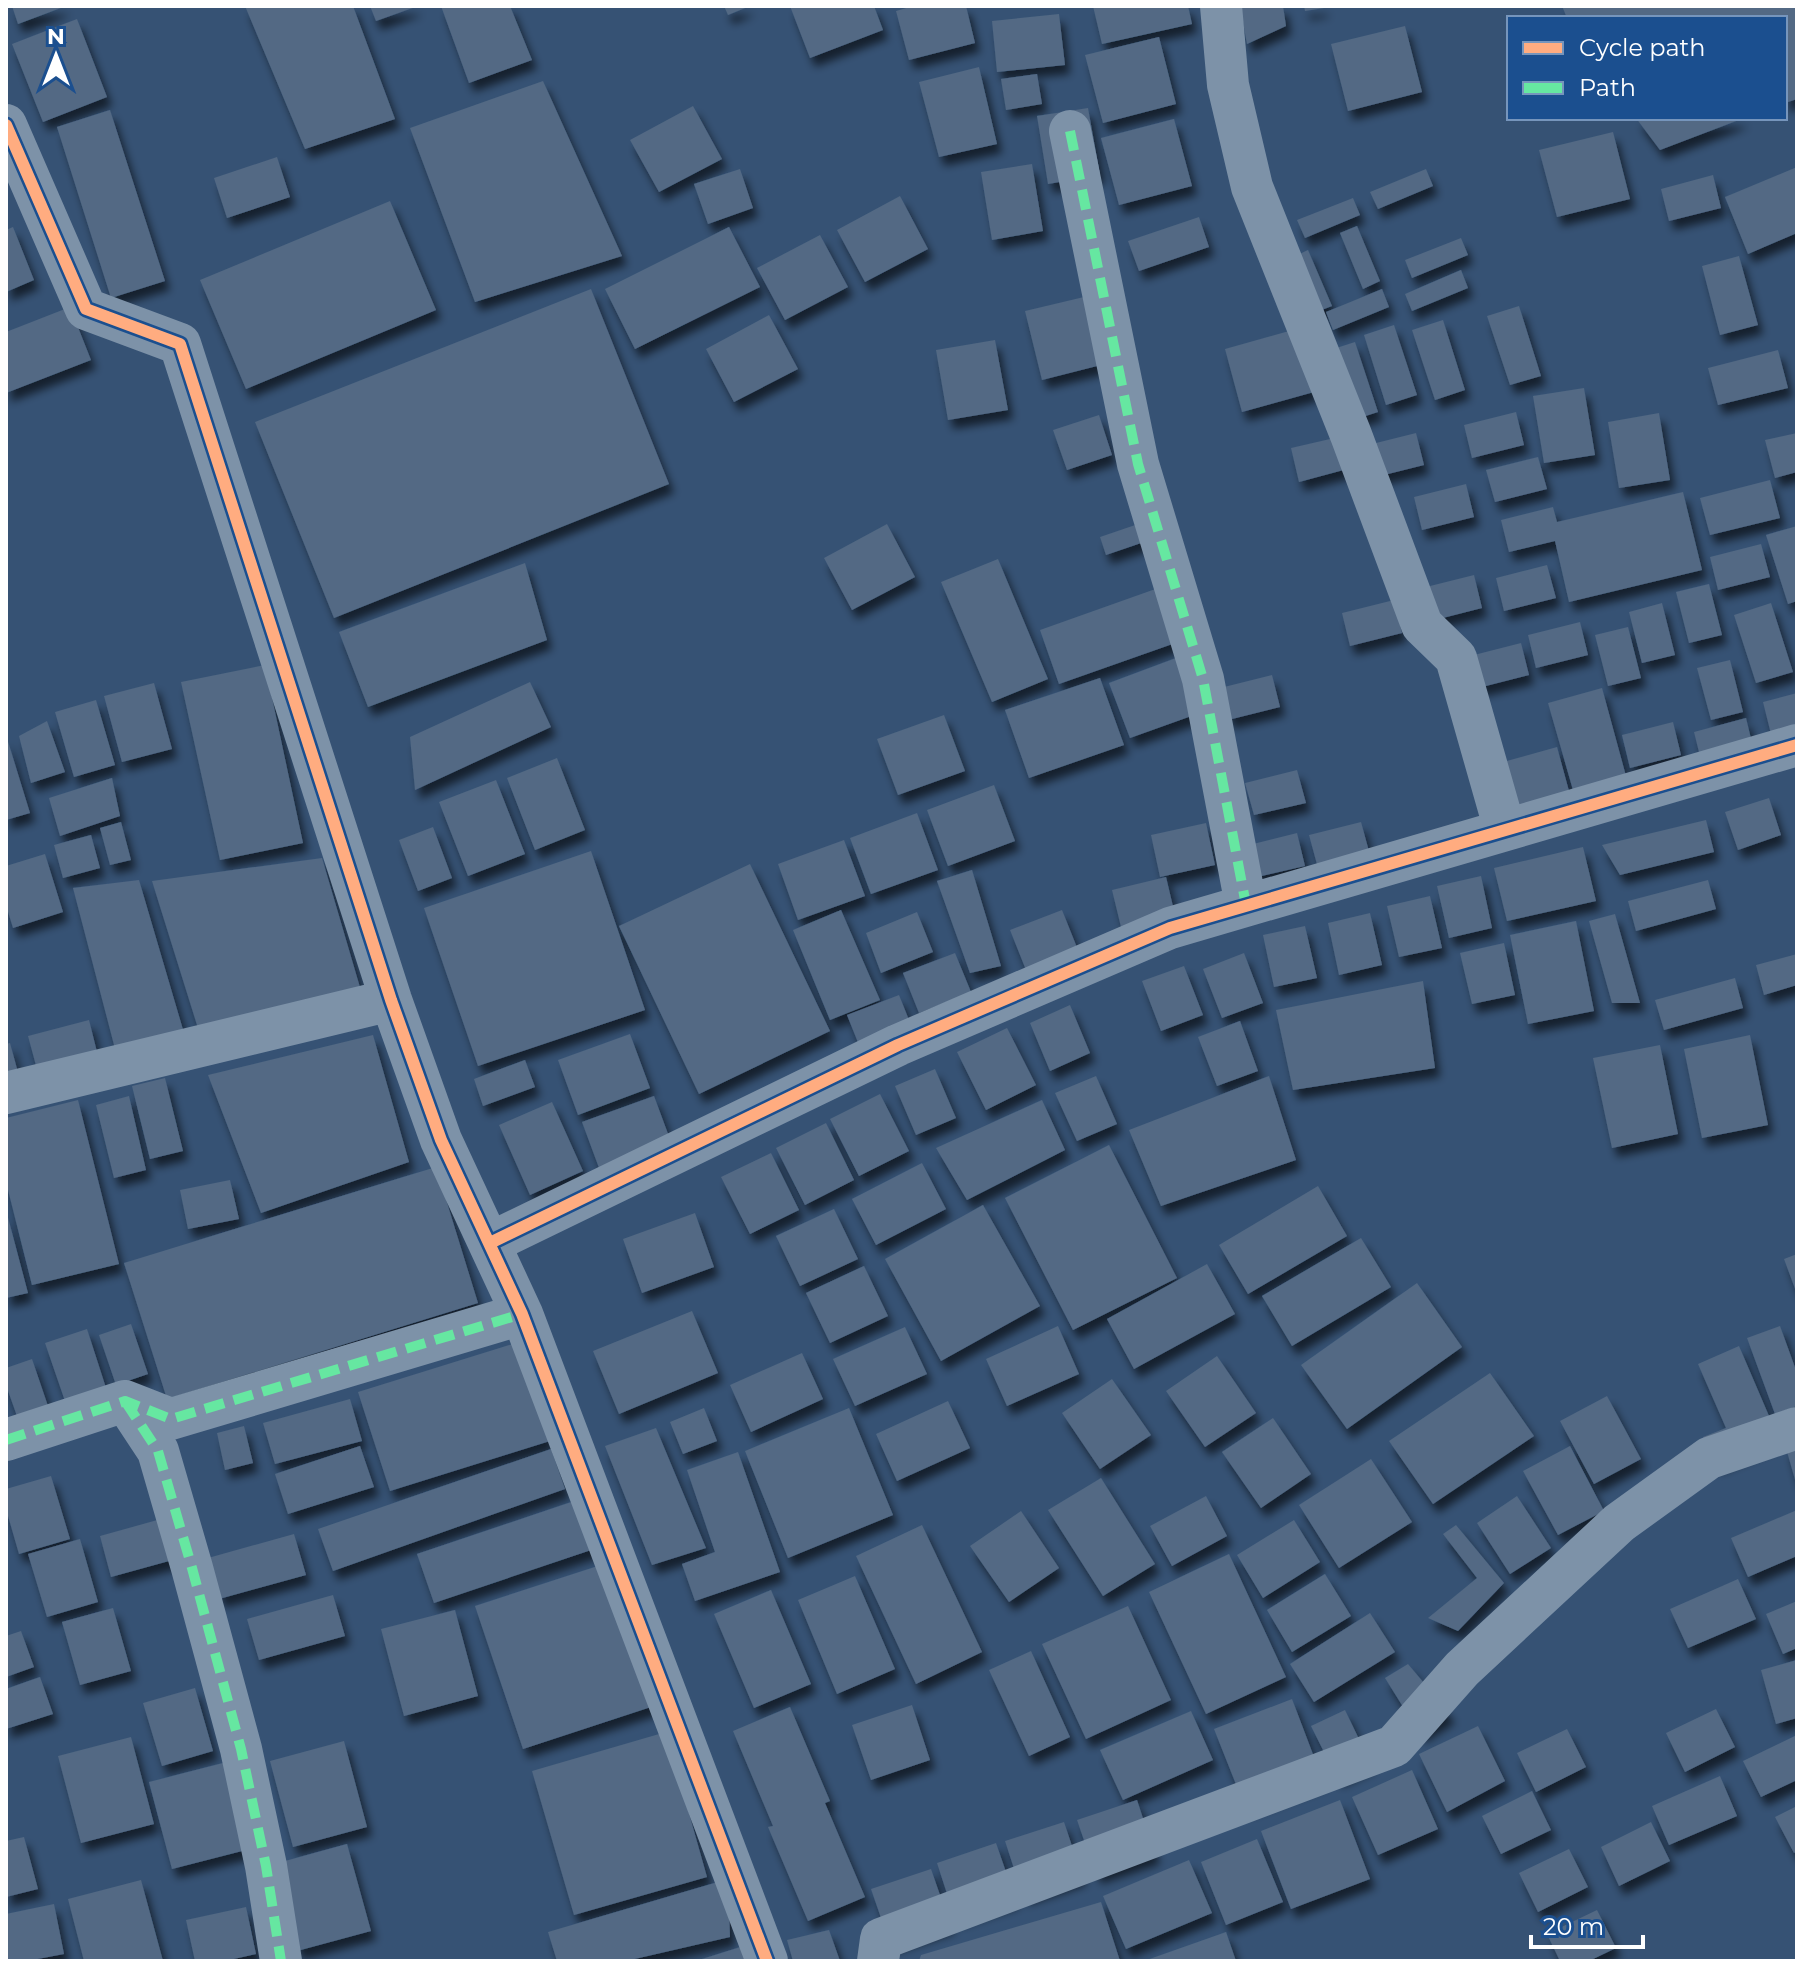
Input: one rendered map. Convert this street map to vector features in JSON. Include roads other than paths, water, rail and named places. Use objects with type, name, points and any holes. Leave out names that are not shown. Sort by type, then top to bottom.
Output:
[{"type":"street","points":[[1221,6],[1228,85],[1252,187],[1351,435],[1422,625],[1456,658],[1505,830]]},
{"type":"street","points":[[6,125],[86,309],[180,344],[391,1000],[441,1140],[522,1314],[767,1961]]},
{"type":"street","points":[[1070,131],[1138,464],[1203,679],[1246,905]]},
{"type":"street","points":[[490,1243],[898,1045],[1170,928],[1797,745]]},
{"type":"street","points":[[6,1093],[391,1000]]},
{"type":"street","points":[[6,1440],[125,1401],[171,1419],[522,1314]]},
{"type":"street","points":[[125,1401],[158,1451],[196,1583],[241,1749],[266,1866],[281,1961]]},
{"type":"street","points":[[878,1961],[881,1939],[1394,1746],[1462,1669],[1619,1523],[1709,1458],[1797,1428]]}]
